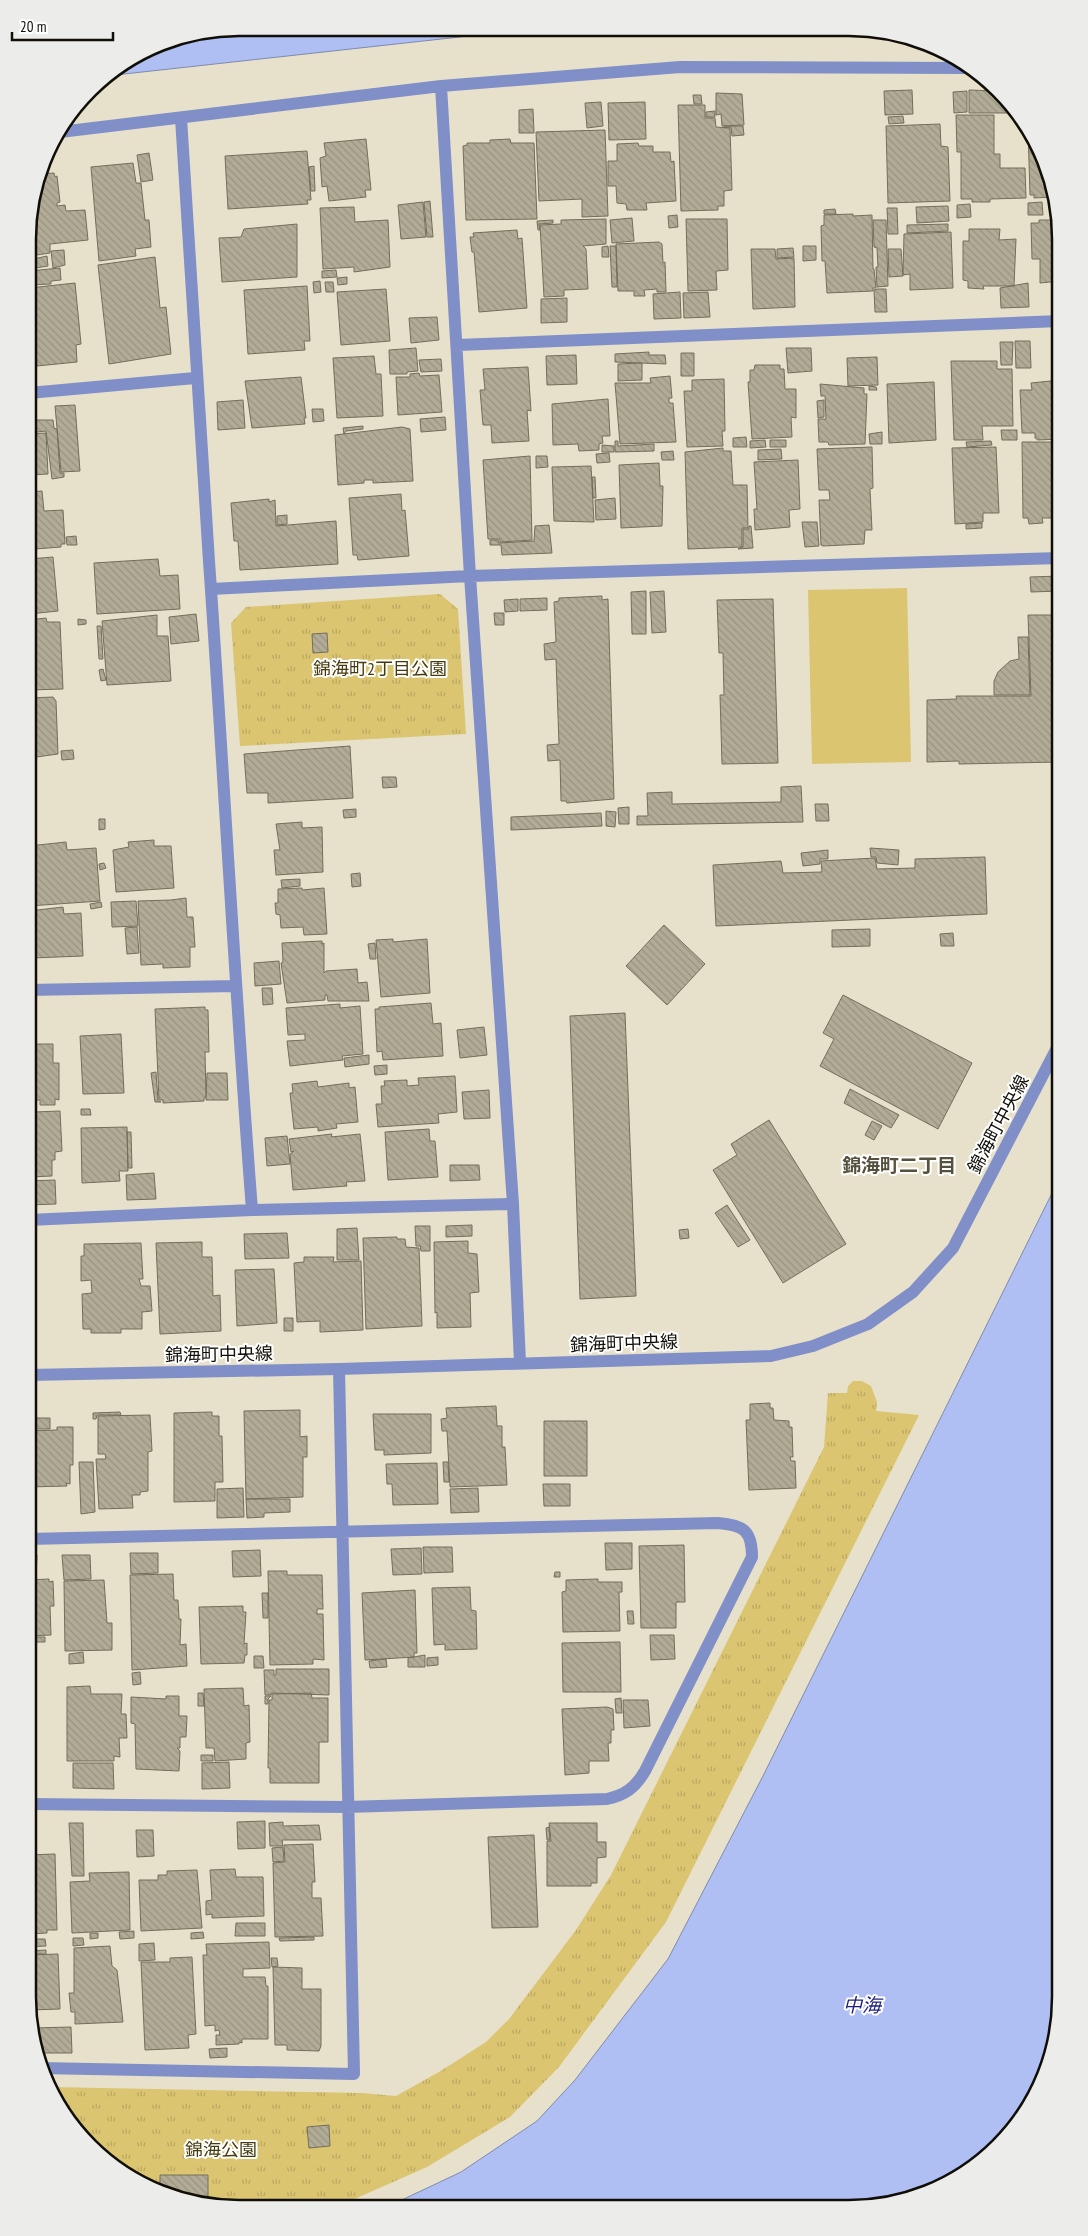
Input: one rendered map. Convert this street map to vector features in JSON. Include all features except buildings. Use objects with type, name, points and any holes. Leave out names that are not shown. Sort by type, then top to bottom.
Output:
[{"type":"street","points":[[67,131],[441,86],[680,67],[958,68]]},
{"type":"street","points":[[441,86],[470,576],[513,1204],[520,1363]]},
{"type":"street","points":[[181,118],[195,378],[211,589],[235,986],[252,1210]]},
{"type":"street","points":[[457,345],[1052,321]]},
{"type":"street","points":[[36,392],[195,378]]},
{"type":"street","points":[[211,589],[470,576],[1052,558]]},
{"type":"street","points":[[36,990],[235,986]]},
{"type":"street","name":"錦海町中央線","points":[[36,1375],[339,1369],[771,1356],[814,1346],[868,1324],[913,1292],[953,1248],[1052,1057]]},
{"type":"street","points":[[36,1220],[252,1210],[513,1204]]},
{"type":"street","points":[[50,2068],[354,2074],[339,1369]]},
{"type":"street","points":[[36,1539],[718,1523],[741,1527],[747,1532],[752,1546],[752,1558],[748,1567],[645,1772],[627,1792],[607,1799],[347,1807],[36,1804]]},
{"type":"green space","points":[[907,588],[911,762],[812,764],[808,590]]},
{"type":"green space","name":"錦海町2丁目公園","points":[[440,594],[458,609],[466,734],[240,746],[231,623],[246,607]]},
{"type":"green space","name":"錦海公園","points":[[853,1381],[862,1381],[871,1386],[877,1402],[876,1411],[919,1415],[666,1922],[559,2067],[510,2117],[427,2167],[352,2200],[239,2200],[200,2196],[174,2189],[150,2179],[127,2166],[105,2149],[78,2120],[58,2087],[362,2093],[396,2096],[439,2072],[486,2042],[509,2019],[576,1930],[611,1875],[824,1447],[828,1393],[847,1393],[848,1386]]},
{"type":"water","points":[[239,36],[469,36],[121,74],[138,63],[174,47],[213,38]]},
{"type":"water","name":"中海","points":[[1052,1193],[1052,1997],[1045,2049],[1031,2086],[1018,2109],[1001,2131],[983,2149],[950,2173],[914,2189],[875,2198],[849,2200],[402,2200],[461,2172],[537,2121],[575,2080],[668,1959],[763,1776]]},
{"type":"district","name":"錦海町二丁目","points":[[899,1165]]}]
